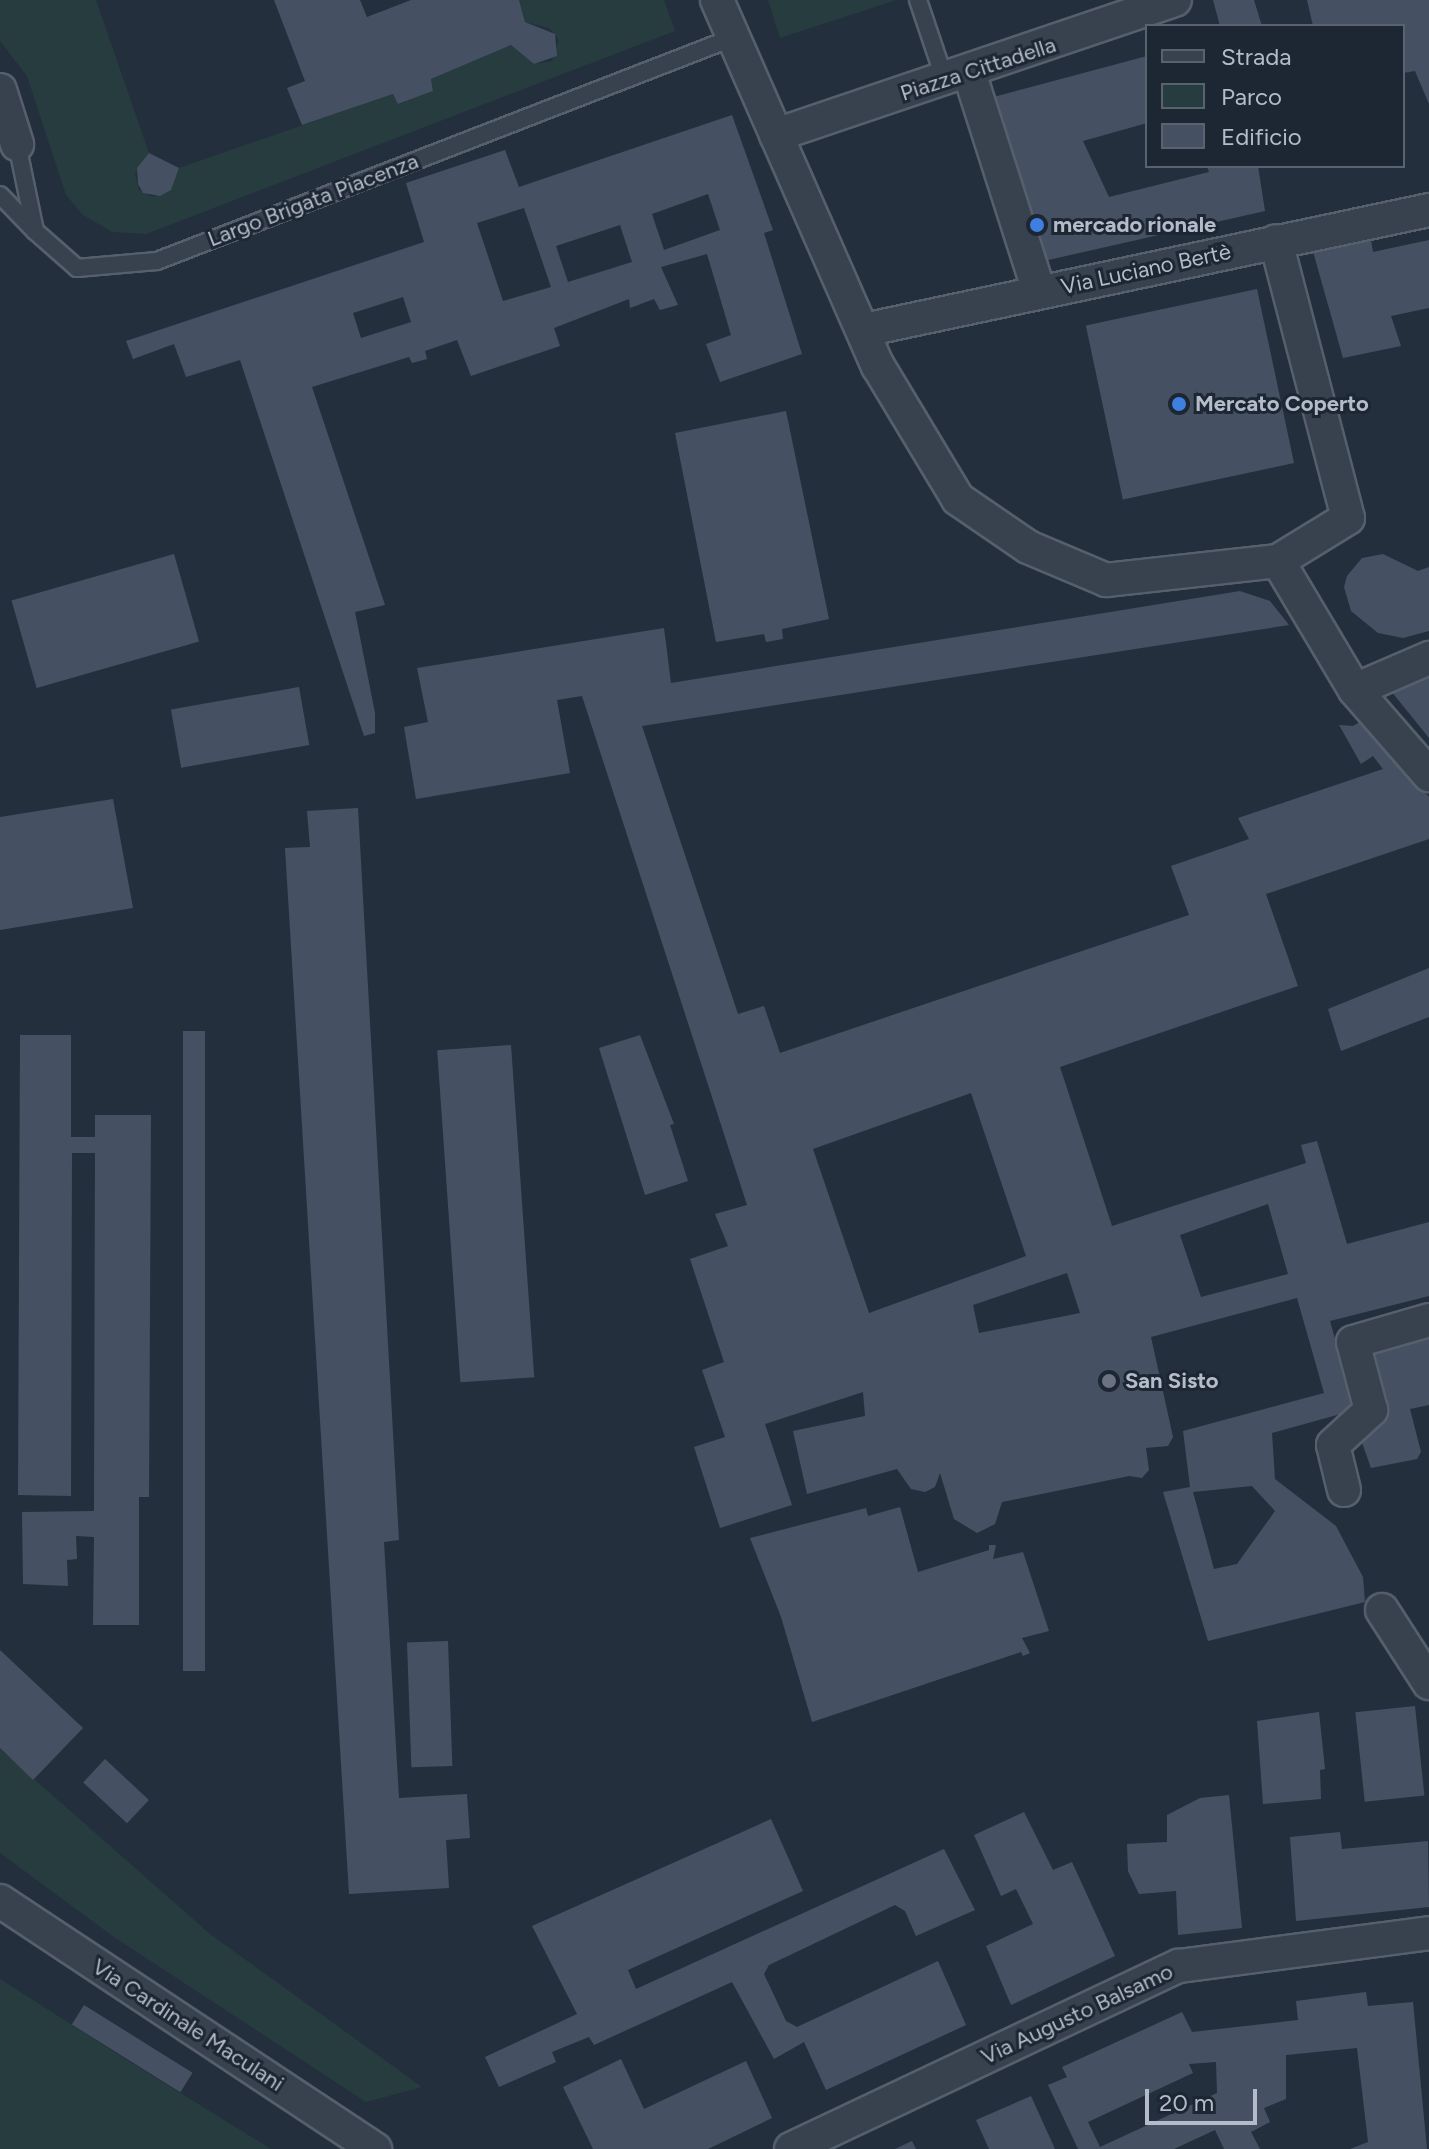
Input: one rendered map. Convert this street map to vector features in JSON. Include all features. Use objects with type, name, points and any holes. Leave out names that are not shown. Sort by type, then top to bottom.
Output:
[{"type":"street","points":[[717,0],[878,366],[958,499],[1028,547],[1106,580],[1278,561],[1348,518],[1276,241]]},
{"type":"street","name":"Piazza Cittadella","points":[[776,135],[1175,0]]},
{"type":"street","points":[[957,76],[1039,292]]},
{"type":"street","points":[[0,90],[17,144]]},
{"type":"street","name":"Via Luciano Bertè","points":[[864,330],[1429,210]]},
{"type":"street","points":[[1278,561],[1355,690],[1429,775]]},
{"type":"street","points":[[1355,690],[1429,658]]},
{"type":"street","points":[[1344,1490],[1333,1445],[1371,1410],[1353,1342],[1429,1320]]},
{"type":"street","points":[[1382,1610],[1429,1683]]},
{"type":"street","name":"Via Cardinale Maculani","points":[[0,1901],[375,2149]]},
{"type":"street","name":"Via Augusto Balsamo","points":[[791,2149],[1179,1966],[1429,1933]]},
{"type":"lane","points":[[918,0],[957,76]]},
{"type":"lane","name":"Largo Brigata Piacenza","points":[[0,195],[77,268],[157,261],[732,38]]},
{"type":"lane","points":[[17,144],[35,231]]},
{"type":"green space","points":[[0,0],[96,0],[149,153],[135,174],[139,190],[153,197],[171,190],[179,168],[393,94],[399,104],[433,91],[431,79],[511,45],[534,64],[552,61],[559,40],[549,28],[525,22],[519,0],[664,0],[675,31],[146,234],[112,232],[83,215],[66,195],[27,76],[0,41]]},
{"type":"green space","points":[[768,0],[893,0],[893,1],[780,38]]},
{"type":"green space","points":[[0,1749],[210,1934],[422,2087],[366,2102],[114,1937],[0,1853]]},
{"type":"green space","points":[[0,1979],[124,2058],[271,2149],[0,2149]]},
{"type":"building","points":[[274,0],[360,0],[367,17],[411,0],[519,0],[525,22],[555,34],[557,56],[534,64],[511,45],[431,79],[433,91],[398,104],[393,94],[302,125],[287,88],[305,81]]},
{"type":"building","points":[[1213,0],[1254,0],[1261,24],[1219,24]]},
{"type":"building","points":[[1307,0],[1429,0],[1429,104],[1415,71],[1405,73],[1405,24],[1313,24]]},
{"type":"building","points":[[1145,57],[1145,124],[1083,141],[1109,197],[1209,172],[1208,168],[1258,168],[1265,211],[1035,263],[982,100]]},
{"type":"building","points":[[732,115],[773,230],[764,233],[802,354],[720,382],[706,344],[731,335],[707,254],[661,267],[678,305],[660,310],[654,299],[630,308],[629,299],[554,328],[560,346],[471,376],[457,340],[425,351],[427,359],[412,363],[409,357],[312,387],[385,605],[355,612],[375,713],[375,733],[364,736],[240,360],[186,377],[174,344],[133,359],[126,341],[424,242],[406,183],[505,150],[519,187]],"holes":[[[708,194],[720,230],[664,250],[652,214]],[[524,208],[551,287],[503,301],[477,223]],[[620,225],[632,262],[568,282],[556,246]],[[403,297],[411,322],[361,338],[353,313]]]},
{"type":"building","points":[[149,153],[179,168],[171,190],[160,196],[143,193],[138,184],[137,168]]},
{"type":"building","points":[[1370,234],[1373,252],[1429,240],[1429,308],[1391,316],[1401,346],[1343,358],[1312,248]]},
{"type":"building","name":"Mercato Coperto","points":[[1257,289],[1294,463],[1123,499],[1086,325]]},
{"type":"building","points":[[786,411],[829,619],[782,629],[783,639],[766,642],[764,634],[716,642],[675,433]]},
{"type":"building","points":[[174,554],[199,641],[37,688],[12,601]]},
{"type":"building","points":[[1383,554],[1418,571],[1429,567],[1429,631],[1403,638],[1378,633],[1351,611],[1344,587],[1347,576],[1362,558]]},
{"type":"building","points":[[1240,591],[1270,601],[1289,625],[642,726],[738,1014],[764,1006],[780,1053],[1189,915],[1171,866],[1249,839],[1238,818],[1383,769],[1373,756],[1361,764],[1339,725],[1353,726],[1367,718],[1429,797],[1429,839],[1266,894],[1298,986],[1060,1067],[1112,1226],[1306,1163],[1301,1145],[1317,1141],[1347,1244],[1429,1222],[1429,1296],[1330,1321],[1355,1410],[1272,1433],[1275,1479],[1336,1526],[1363,1577],[1365,1602],[1208,1641],[1163,1492],[1190,1487],[1183,1431],[1324,1393],[1297,1298],[1151,1337],[1173,1437],[1168,1446],[1146,1448],[1149,1470],[1142,1478],[1129,1476],[1002,1502],[995,1524],[977,1533],[954,1519],[940,1473],[935,1487],[925,1492],[911,1489],[897,1469],[807,1494],[793,1431],[865,1416],[863,1392],[765,1424],[792,1505],[720,1528],[694,1447],[725,1437],[702,1370],[724,1362],[690,1259],[728,1246],[715,1214],[747,1205],[582,696],[557,700],[570,773],[416,799],[404,727],[428,722],[417,668],[664,628],[671,683]],"holes":[[[971,1093],[1026,1256],[869,1313],[813,1149]],[[1268,1204],[1288,1274],[1201,1297],[1180,1235]],[[1067,1273],[1080,1313],[979,1333],[973,1305]],[[1252,1486],[1275,1511],[1237,1564],[1214,1569],[1193,1492]]]},
{"type":"building","points":[[1429,674],[1429,738],[1391,691]]},
{"type":"building","points":[[299,687],[309,745],[181,768],[171,710]]},
{"type":"building","points":[[113,799],[133,908],[0,930],[0,817]]},
{"type":"building","points":[[358,808],[399,1540],[384,1542],[399,1798],[467,1794],[470,1838],[446,1840],[449,1888],[349,1894],[285,848],[310,847],[307,811]]},
{"type":"building","points":[[1429,968],[1429,1017],[1341,1051],[1328,1009]]},
{"type":"building","points":[[183,1031],[205,1031],[205,1671],[183,1671]]},
{"type":"building","points":[[20,1035],[71,1035],[71,1137],[95,1137],[95,1115],[151,1115],[149,1497],[139,1497],[139,1625],[93,1625],[94,1537],[76,1536],[77,1559],[67,1560],[68,1586],[23,1584],[22,1512],[94,1511],[95,1153],[72,1153],[71,1496],[18,1495]]},
{"type":"building","points":[[640,1035],[674,1124],[670,1125],[688,1181],[645,1195],[599,1048]]},
{"type":"building","points":[[511,1045],[534,1377],[460,1382],[437,1050]]},
{"type":"building","points":[[1429,1333],[1429,1405],[1410,1409],[1421,1452],[1417,1459],[1371,1468],[1360,1437],[1385,1419],[1369,1349]]},
{"type":"building","points":[[900,1507],[918,1572],[989,1550],[989,1545],[996,1545],[993,1559],[1023,1552],[1049,1631],[1022,1638],[1030,1653],[1023,1656],[1021,1652],[812,1722],[781,1617],[750,1538],[866,1508],[868,1516]]},
{"type":"building","points":[[448,1641],[452,1766],[411,1767],[407,1642]]},
{"type":"building","points":[[0,1650],[83,1728],[33,1780],[0,1748]]},
{"type":"building","points":[[1415,1706],[1424,1796],[1365,1802],[1355,1712]]},
{"type":"building","points":[[1319,1712],[1325,1769],[1320,1770],[1321,1799],[1263,1804],[1257,1721]]},
{"type":"building","points":[[105,1759],[149,1800],[127,1823],[83,1782]]},
{"type":"building","points":[[1229,1795],[1242,1928],[1178,1935],[1176,1891],[1139,1894],[1128,1871],[1127,1844],[1167,1842],[1167,1815],[1200,1798]]},
{"type":"building","points":[[1024,1812],[1053,1870],[1072,1862],[1115,1956],[1011,2005],[986,1946],[1033,1924],[1016,1889],[1001,1896],[974,1835]]},
{"type":"building","points":[[771,1819],[803,1891],[628,1970],[636,1989],[944,1849],[975,1910],[916,1936],[905,1911],[895,1905],[769,1965],[764,1974],[786,2021],[797,2027],[938,1961],[966,2025],[826,2090],[804,2042],[774,2059],[732,1982],[594,2045],[589,2037],[552,2052],[556,2062],[499,2087],[485,2057],[577,2014],[532,1926]]},
{"type":"building","points":[[1340,1832],[1342,1849],[1428,1841],[1429,1907],[1296,1921],[1290,1837]]},
{"type":"building","points":[[1366,1992],[1368,2006],[1413,2002],[1427,2149],[1350,2149],[1368,2142],[1357,2048],[1286,2055],[1286,2099],[1264,2108],[1270,2122],[1251,2132],[1260,2149],[1224,2149],[1215,2130],[1174,2149],[1078,2149],[1048,2085],[1067,2077],[1062,2067],[1182,2012],[1192,2032],[1298,2020],[1296,2001]],"holes":[[[1216,2062],[1217,2093],[1100,2147],[1088,2122],[1193,2073],[1189,2064]]]},
{"type":"building","points":[[84,2005],[193,2073],[180,2092],[72,2025]]},
{"type":"building","points":[[621,2059],[644,2109],[746,2061],[772,2118],[708,2149],[593,2149],[563,2087]]},
{"type":"building","points":[[1031,2096],[1055,2149],[989,2149],[976,2120]]},
{"type":"building","points":[[912,2141],[916,2149],[895,2149]]},
{"type":"place","name":"mercado rionale","points":[[1037,225]]},
{"type":"place","name":"Mercato Coperto","points":[[1179,404]]},
{"type":"place","name":"San Sisto","points":[[1109,1381]]}]
